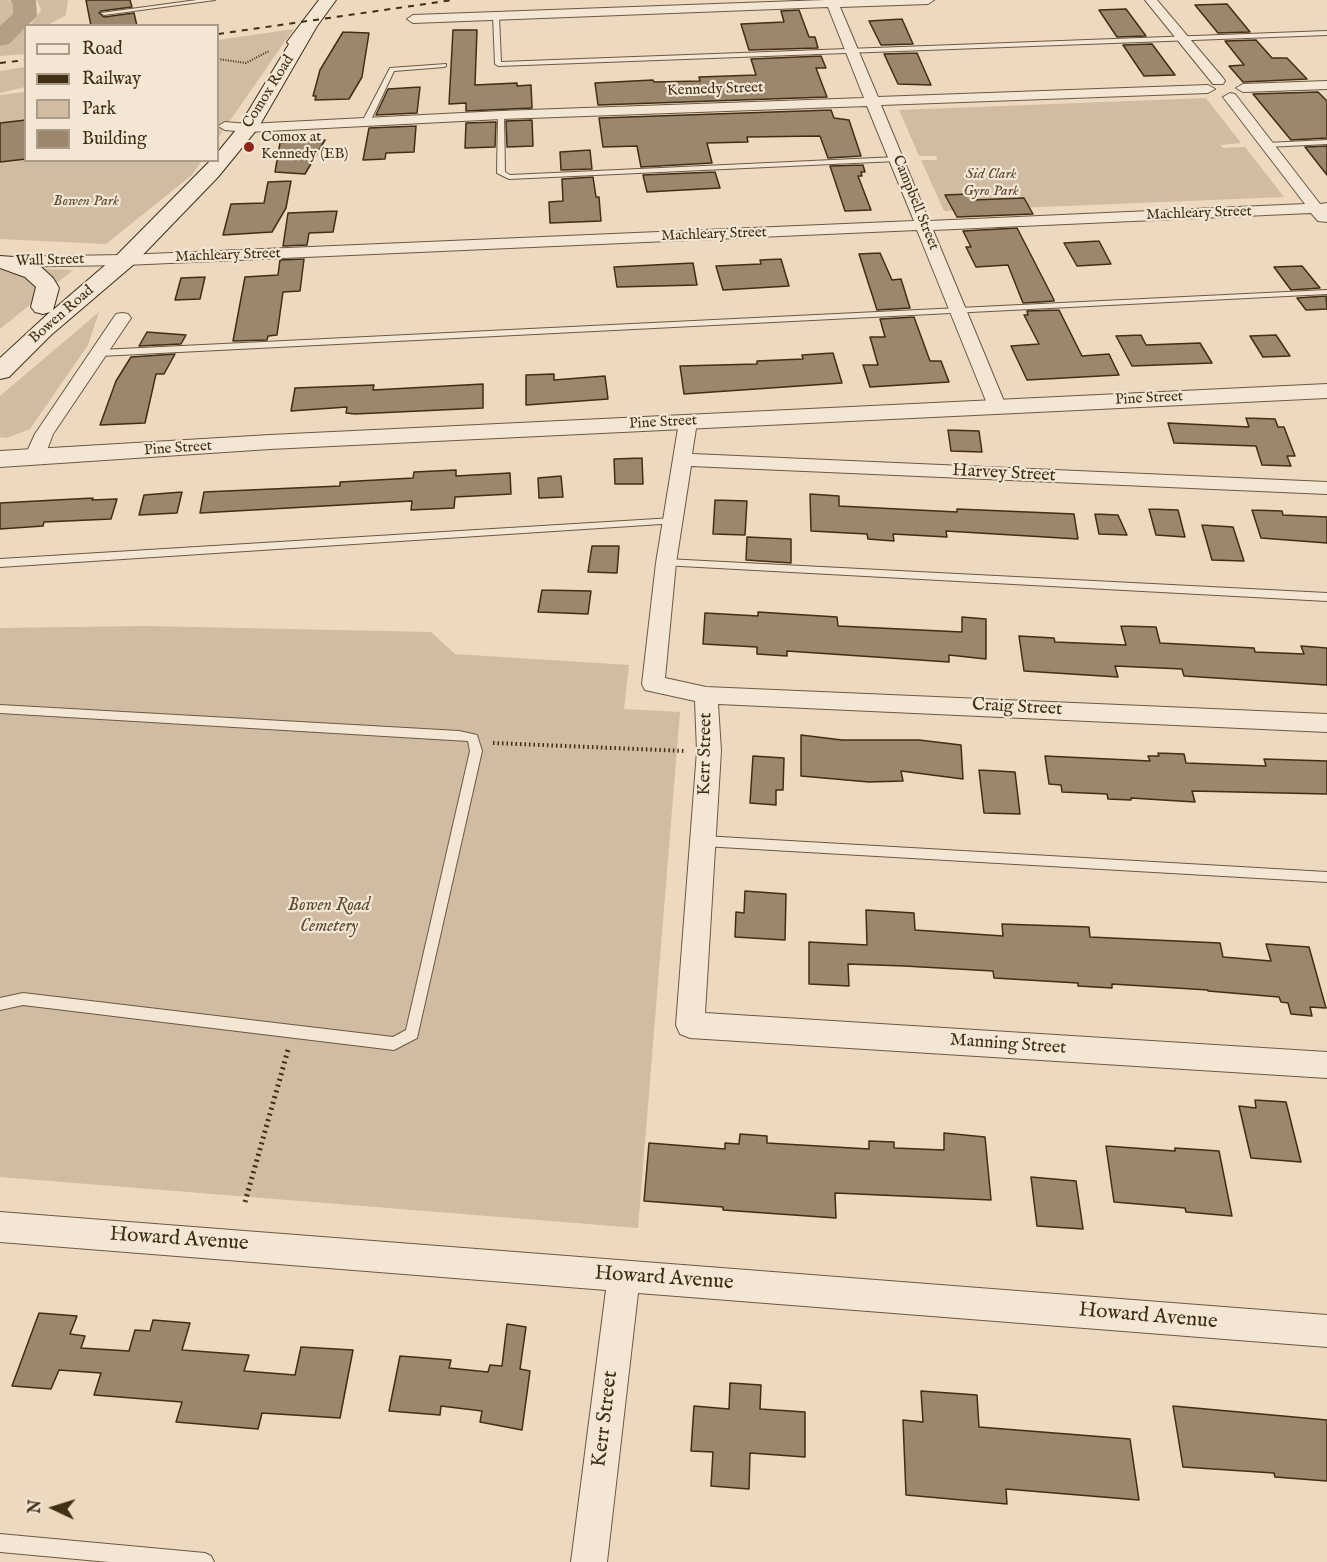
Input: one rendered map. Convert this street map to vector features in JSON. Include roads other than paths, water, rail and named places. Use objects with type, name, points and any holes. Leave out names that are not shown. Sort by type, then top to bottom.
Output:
[{"type":"main road","name":"Comox Road","points":[[221,130],[309,25],[327,0]]},
{"type":"main road","name":"Comox Road","points":[[125,260],[211,173],[248,128],[309,25]]},
{"type":"main road","points":[[100,260],[171,193],[195,162]]},
{"type":"main road","name":"Bowen Road","points":[[0,344],[100,260]]},
{"type":"main road","name":"Bowen Road","points":[[0,372],[44,330],[125,260]]},
{"type":"main road","points":[[2,262],[33,272],[45,283],[48,288],[43,308]]},
{"type":"street","points":[[413,19],[928,0]]},
{"type":"street","points":[[1150,0],[1183,38],[1213,85]]},
{"type":"street","name":"Campbell Street","points":[[831,2],[997,406]]},
{"type":"street","name":"Kennedy Street","points":[[221,130],[501,115],[1213,85],[1232,82],[1237,92]]},
{"type":"street","points":[[1327,85],[1237,92],[1267,145],[1321,208],[1327,222]]},
{"type":"street","name":"Machleary Street","points":[[100,260],[1321,208]]},
{"type":"street","name":"Wall Street","points":[[2,262],[100,260]]},
{"type":"street","points":[[34,458],[44,434],[122,318]]},
{"type":"street","name":"Pine Street","points":[[0,459],[270,442],[997,406],[1325,395]]},
{"type":"street","name":"Kerr Street","points":[[688,422],[666,563],[653,684],[706,695],[709,751],[690,1025]]},
{"type":"street","name":"Harvey Street","points":[[682,460],[1327,488]]},
{"type":"street","name":"Craig Street","points":[[706,695],[1327,723]]},
{"type":"street","name":"Manning Street","points":[[690,1025],[1327,1065]]},
{"type":"street","name":"Howard Avenue","points":[[0,1227],[1327,1331]]},
{"type":"street","name":"Kerr Street","points":[[589,1562],[624,1276]]},
{"type":"lane","points":[[104,13],[212,0]]},
{"type":"lane","points":[[496,16],[498,64],[1327,33]]},
{"type":"lane","points":[[366,122],[392,69],[444,65]]},
{"type":"lane","points":[[501,115],[501,173],[510,177],[897,159]]},
{"type":"lane","points":[[1267,145],[1327,142]]},
{"type":"lane","points":[[100,352],[1327,292]]},
{"type":"lane","points":[[0,563],[673,521]]},
{"type":"lane","points":[[666,563],[1327,597]]},
{"type":"lane","points":[[0,710],[459,735],[473,738],[476,751],[412,1034],[394,1044],[23,999],[0,1004]]},
{"type":"lane","points":[[703,841],[1327,877]]},
{"type":"lane","points":[[0,1543],[205,1562]]},
{"type":"waterway","points":[[0,39],[25,16],[25,2],[22,0]]},
{"type":"railway","points":[[219,34],[453,0]]},
{"type":"railway","points":[[0,63],[24,60]]},
{"type":"place","name":"Comox at Kennedy (EB)","points":[[249,147]]},
{"type":"park label","name":"Sid Clark Gyro Park","points":[[991,184]]},
{"type":"park label","name":"Bowen Park","points":[[86,202]]},
{"type":"park label","name":"Bowen Road Cemetery","points":[[329,916]]}]
